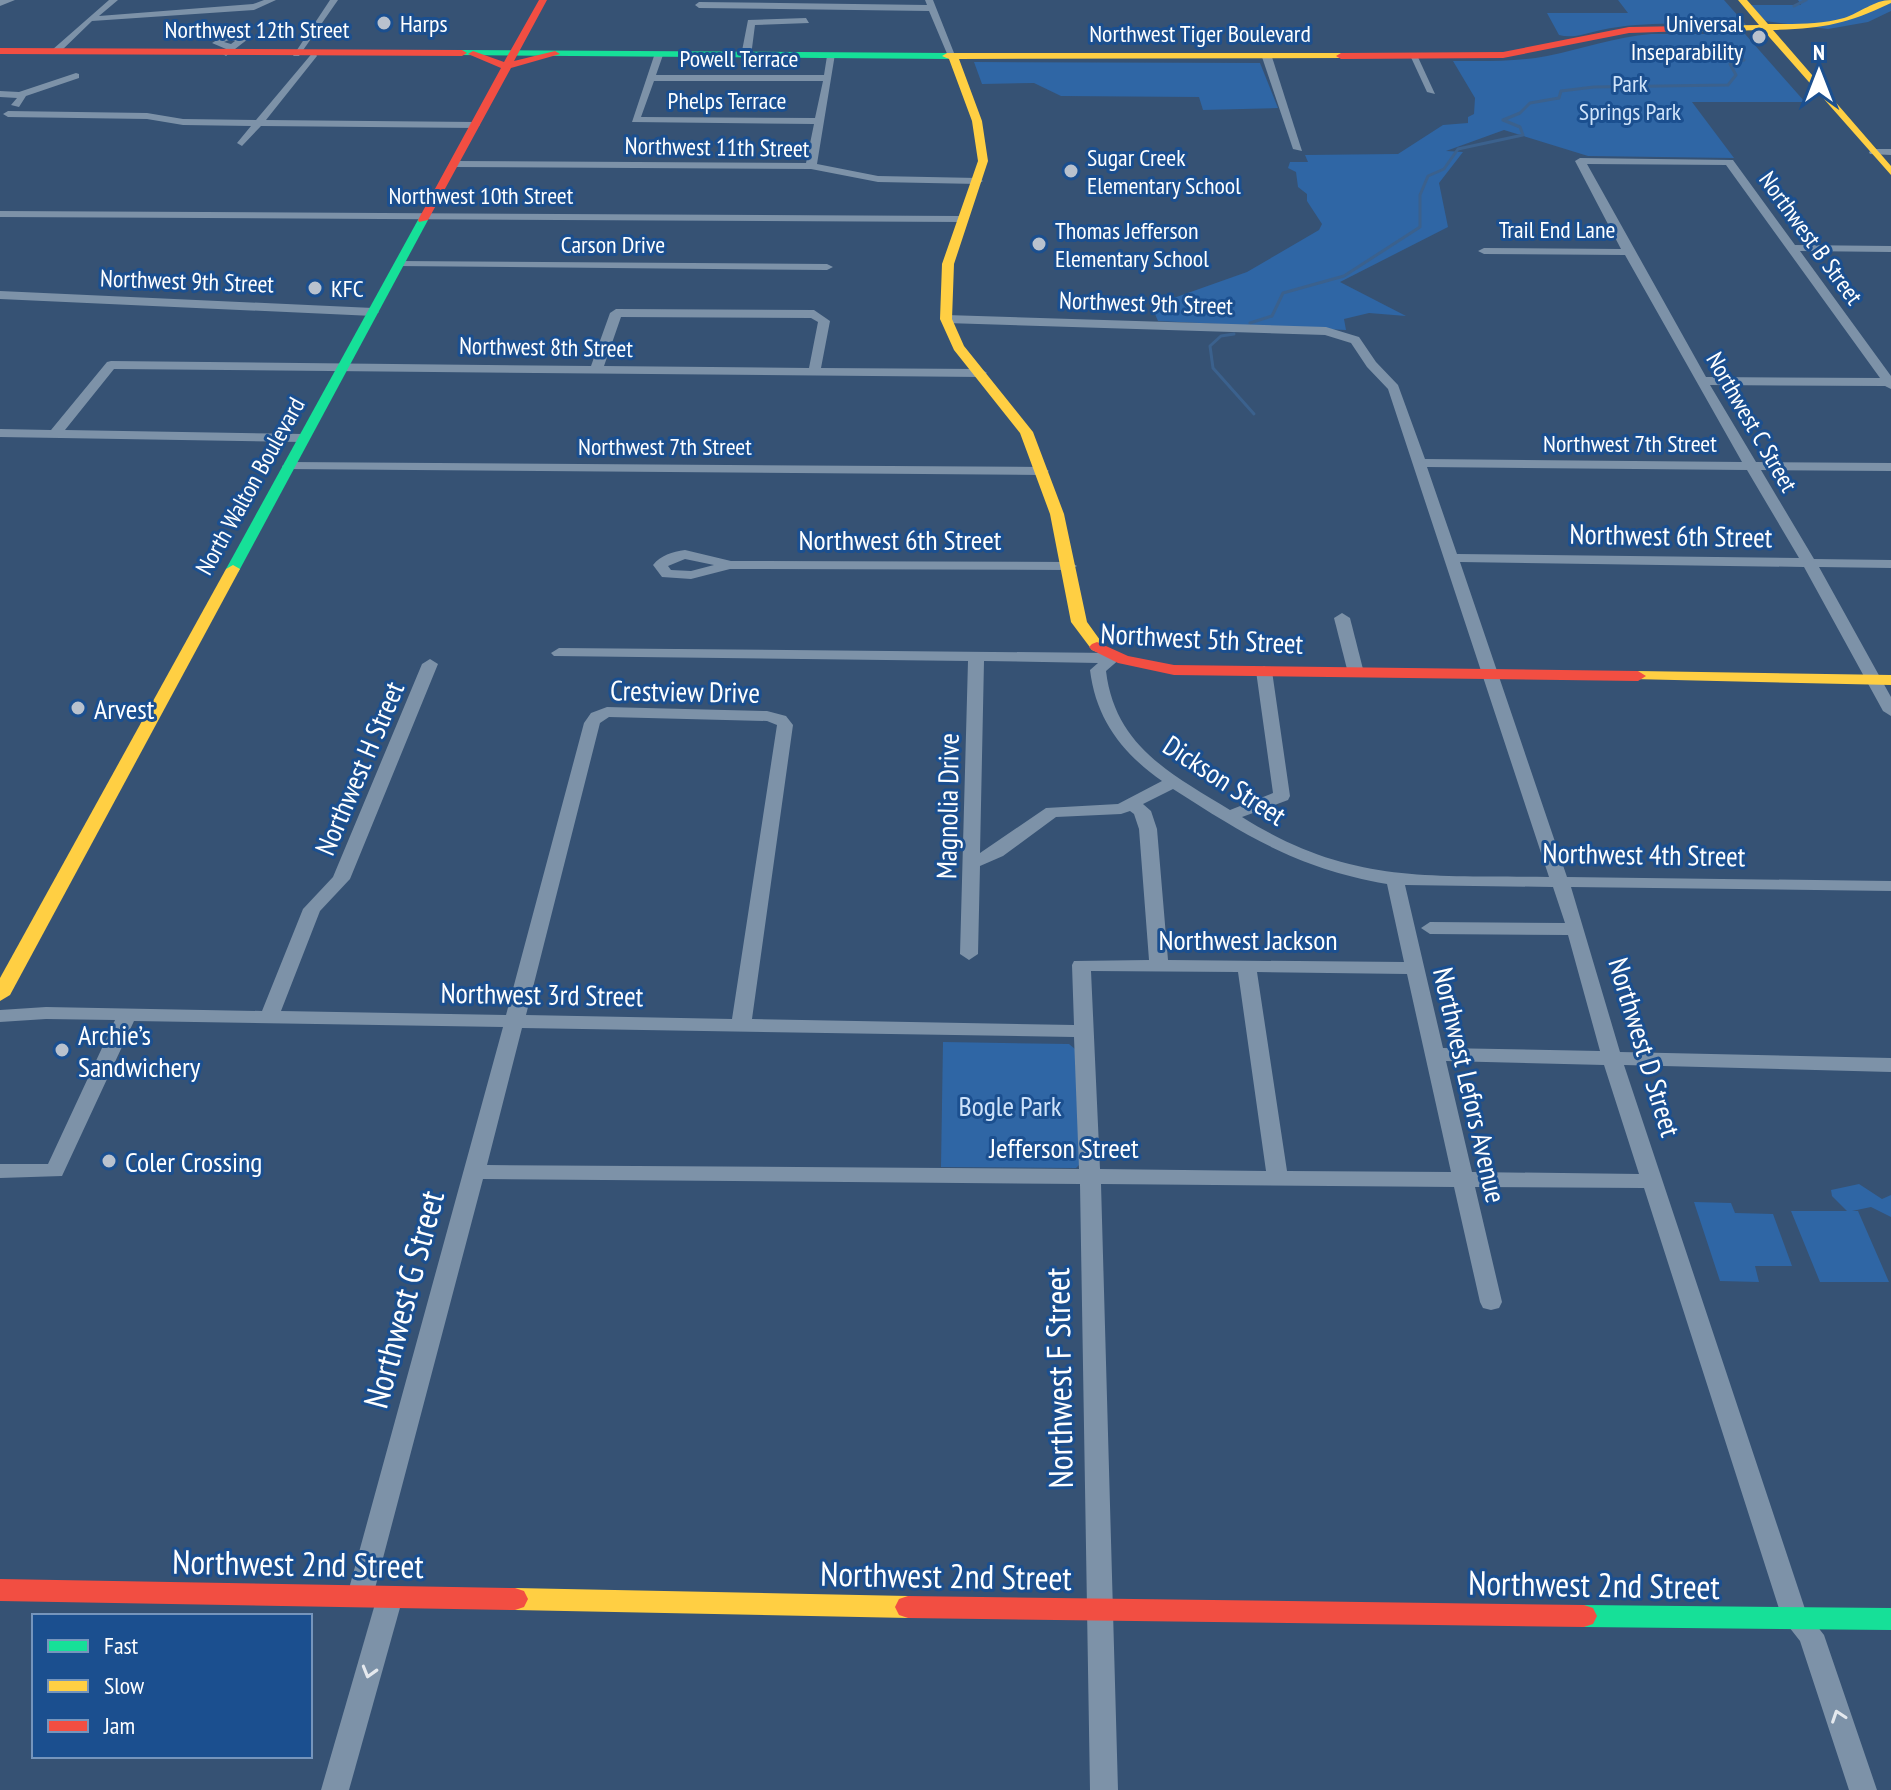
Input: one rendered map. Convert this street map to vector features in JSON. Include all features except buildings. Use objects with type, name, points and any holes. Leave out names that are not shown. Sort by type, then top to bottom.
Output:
[{"type":"street","points":[[0,3],[11,0]]},
{"type":"street","points":[[55,52],[114,0]]},
{"type":"street","points":[[89,19],[254,7],[272,0]]},
{"type":"street","points":[[242,143],[305,54],[334,0]]},
{"type":"street","name":"North Walton Boulevard","points":[[0,995],[543,0]]},
{"type":"street","points":[[1742,0],[1883,152],[1891,172]]},
{"type":"street","name":"Northwest Tiger Boulevard","points":[[510,60],[555,54],[1503,55],[1629,30],[1766,29],[1848,20],[1885,3]]},
{"type":"street","points":[[699,5],[930,4],[976,119],[983,161],[952,244],[945,301],[946,319],[957,345],[997,390],[1025,430],[1059,520],[1070,566],[1074,603],[1083,631],[1113,658]]},
{"type":"street","points":[[746,56],[751,22],[806,21]]},
{"type":"street","name":"Northwest 12th Street","points":[[0,51],[228,50],[305,54],[473,54],[510,60]]},
{"type":"street","points":[[650,78],[658,55]]},
{"type":"street","points":[[1412,55],[1432,92]]},
{"type":"street","points":[[811,166],[832,56]]},
{"type":"street","points":[[1267,57],[1298,149]]},
{"type":"street","points":[[0,94],[20,95],[76,76]]},
{"type":"street","name":"Powell Terrace","points":[[650,78],[827,78]]},
{"type":"street","name":"Phelps Terrace","points":[[650,78],[635,120],[819,121]]},
{"type":"street","points":[[4,118],[22,98],[20,95]]},
{"type":"street","points":[[4,118],[128,115],[183,122],[475,125]]},
{"type":"street","name":"Northwest B Street","points":[[1586,158],[1729,162],[1890,384]]},
{"type":"street","name":"Northwest C Street","points":[[1586,158],[1580,161],[1662,314],[1882,680],[1891,711]]},
{"type":"street","name":"Northwest 11th Street","points":[[454,164],[811,166],[878,179],[978,181]]},
{"type":"street","name":"Northwest 10th Street","points":[[0,214],[962,219]]},
{"type":"street","points":[[1791,248],[1891,249]]},
{"type":"street","name":"Trail End Lane","points":[[1484,251],[1630,252]]},
{"type":"street","name":"Carson Drive","points":[[399,264],[827,267]]},
{"type":"street","points":[[0,310],[7,296]]},
{"type":"street","name":"Northwest 9th Street","points":[[7,296],[373,312]]},
{"type":"street","points":[[596,370],[616,313],[814,314],[824,321],[814,372]]},
{"type":"street","name":"Northwest 9th Street","points":[[946,319],[1326,331],[1345,335]]},
{"type":"street","name":"Northwest D Street","points":[[1345,335],[1355,340],[1371,364],[1394,388],[1576,929],[1612,1060],[1795,1618],[1811,1635],[1863,1790]]},
{"type":"street","name":"Northwest 8th Street","points":[[55,434],[111,365],[981,373]]},
{"type":"street","points":[[1704,381],[1890,384]]},
{"type":"street","points":[[0,433],[303,438]]},
{"type":"street","name":"Northwest 7th Street","points":[[1417,463],[1891,467]]},
{"type":"street","name":"Northwest 7th Street","points":[[289,466],[1042,471]]},
{"type":"street","name":"Northwest 6th Street","points":[[1450,558],[1891,564]]},
{"type":"street","name":"Northwest 6th Street","points":[[730,565],[1070,566]]},
{"type":"street","points":[[1342,618],[1356,673]]},
{"type":"street","name":"Northwest 5th Street","points":[[559,653],[1113,658],[1174,670],[1882,680]]},
{"type":"street","name":"Dickson Street","points":[[1113,658],[1098,670],[1098,689],[1105,711],[1115,730],[1150,765],[1290,852],[1343,871],[1395,880]]},
{"type":"street","name":"Magnolia Drive","points":[[969,954],[976,659]]},
{"type":"street","name":"Northwest H Street","points":[[269,1017],[312,909],[341,879],[430,664]]},
{"type":"street","points":[[1230,816],[1282,796],[1264,671]]},
{"type":"street","name":"Crestview Drive","points":[[513,1021],[592,723],[597,716],[607,712],[767,716],[780,719],[785,725],[741,1025]]},
{"type":"street","points":[[972,863],[997,852],[1052,812],[1112,810],[1133,805],[1173,782]]},
{"type":"street","points":[[1133,805],[1142,811],[1148,829],[1159,966]]},
{"type":"street","name":"Northwest 4th Street","points":[[1395,880],[1891,886]]},
{"type":"street","name":"Northwest Lefors Avenue","points":[[1395,880],[1491,1302]]},
{"type":"street","points":[[1430,928],[1576,929]]},
{"type":"street","name":"Northwest Jackson","points":[[1081,965],[1415,968]]},
{"type":"street","name":"Northwest F Street","points":[[1081,965],[1090,1175],[1104,1790]]},
{"type":"street","points":[[1247,967],[1277,1177]]},
{"type":"street","name":"Northwest 3rd Street","points":[[0,1016],[26,1013],[1083,1031]]},
{"type":"street","points":[[0,1171],[55,1171],[127,1015]]},
{"type":"street","name":"Northwest G Street","points":[[360,1596],[513,1021]]},
{"type":"street","points":[[1435,1054],[1891,1065]]},
{"type":"street","name":"Jefferson Street","points":[[475,1172],[1652,1181]]},
{"type":"street","name":"Northwest 2nd Street","points":[[0,1590],[1100,1610],[1891,1619]]},
{"type":"street","points":[[335,1790],[390,1597]]},
{"type":"green space","points":[[1618,0],[1724,0],[1747,26],[1637,25],[1564,36],[1559,35],[1547,13],[1628,13]]},
{"type":"green space","points":[[1798,0],[1891,0],[1891,11],[1868,22],[1828,29],[1765,21],[1751,5],[1801,5]]},
{"type":"green space","name":"Park Springs Park","points":[[1651,34],[1745,34],[1805,102],[1692,102],[1734,158],[1588,156],[1504,130],[1446,151],[1463,152],[1439,183],[1448,227],[1340,282],[1406,316],[1369,313],[1344,319],[1346,330],[1158,321],[1155,314],[1168,300],[1247,272],[1319,230],[1322,224],[1307,201],[1307,194],[1298,187],[1296,172],[1288,168],[1290,162],[1308,162],[1305,155],[1398,154],[1443,125],[1468,123],[1468,117],[1474,114],[1475,98],[1453,61],[1535,58]]},
{"type":"green space","points":[[974,62],[1260,63],[1278,108],[1203,110],[1199,97],[1061,96],[1034,83],[982,84]]},
{"type":"green space","name":"Bogle Park","points":[[943,1042],[1069,1044],[1075,1049],[1080,1164],[1076,1168],[941,1167]]},
{"type":"green space","points":[[1859,1184],[1882,1199],[1891,1195],[1891,1217],[1871,1207],[1852,1211],[1858,1211],[1889,1282],[1820,1282],[1791,1211],[1847,1211],[1832,1196],[1831,1190]]},
{"type":"green space","points":[[1694,1202],[1731,1203],[1735,1213],[1773,1214],[1792,1266],[1755,1266],[1759,1282],[1720,1281]]},
{"type":"waterway","points":[[1794,6],[1806,0]]},
{"type":"waterway","points":[[1250,323],[1272,316],[1283,293],[1344,276],[1420,227],[1420,195],[1428,176],[1444,169],[1458,149],[1523,135],[1520,127],[1503,120],[1520,113],[1530,103],[1559,98],[1561,91],[1594,87],[1728,85],[1736,75],[1730,64],[1744,60],[1736,53],[1744,51]]},
{"type":"waterway","points":[[1234,334],[1221,336],[1210,346],[1213,368],[1254,414]]},
{"type":"traffic: fast","points":[[462,53],[947,56]]},
{"type":"traffic: fast","points":[[233,569],[423,220]]},
{"type":"traffic: fast","points":[[1584,1616],[1891,1619]]},
{"type":"traffic: slow","points":[[1742,0],[1891,172]]},
{"type":"traffic: slow","points":[[1685,29],[1816,26],[1848,20],[1890,0]]},
{"type":"traffic: slow","points":[[947,56],[1341,56]]},
{"type":"traffic: slow","points":[[953,56],[977,121],[983,161],[948,264],[946,319],[958,347],[1026,432],[1057,514],[1079,622],[1097,647]]},
{"type":"traffic: slow","points":[[0,995],[233,569]]},
{"type":"traffic: slow","points":[[1638,676],[1891,680]]},
{"type":"traffic: slow","points":[[515,1599],[908,1607]]},
{"type":"traffic: jam","points":[[423,220],[543,0]]},
{"type":"traffic: jam","points":[[1341,56],[1503,55],[1629,30],[1685,29]]},
{"type":"traffic: jam","points":[[0,51],[462,53]]},
{"type":"traffic: jam","points":[[473,54],[506,66],[555,54]]},
{"type":"traffic: jam","points":[[1097,647],[1123,660],[1174,670],[1638,676]]},
{"type":"traffic: jam","points":[[0,1590],[515,1599]]},
{"type":"traffic: jam","points":[[908,1607],[1584,1616]]},
{"type":"place","name":"Harps","points":[[384,23]]},
{"type":"place","name":"Universal Inseparability","points":[[1759,37]]},
{"type":"place","name":"Sugar Creek Elementary School","points":[[1071,171]]},
{"type":"place","name":"Thomas Jefferson Elementary School","points":[[1039,244]]},
{"type":"place","name":"KFC","points":[[315,288]]},
{"type":"place","name":"Arvest","points":[[78,708]]},
{"type":"place","name":"Archie’s Sandwichery","points":[[62,1050]]},
{"type":"place","name":"Coler Crossing","points":[[109,1161]]}]
